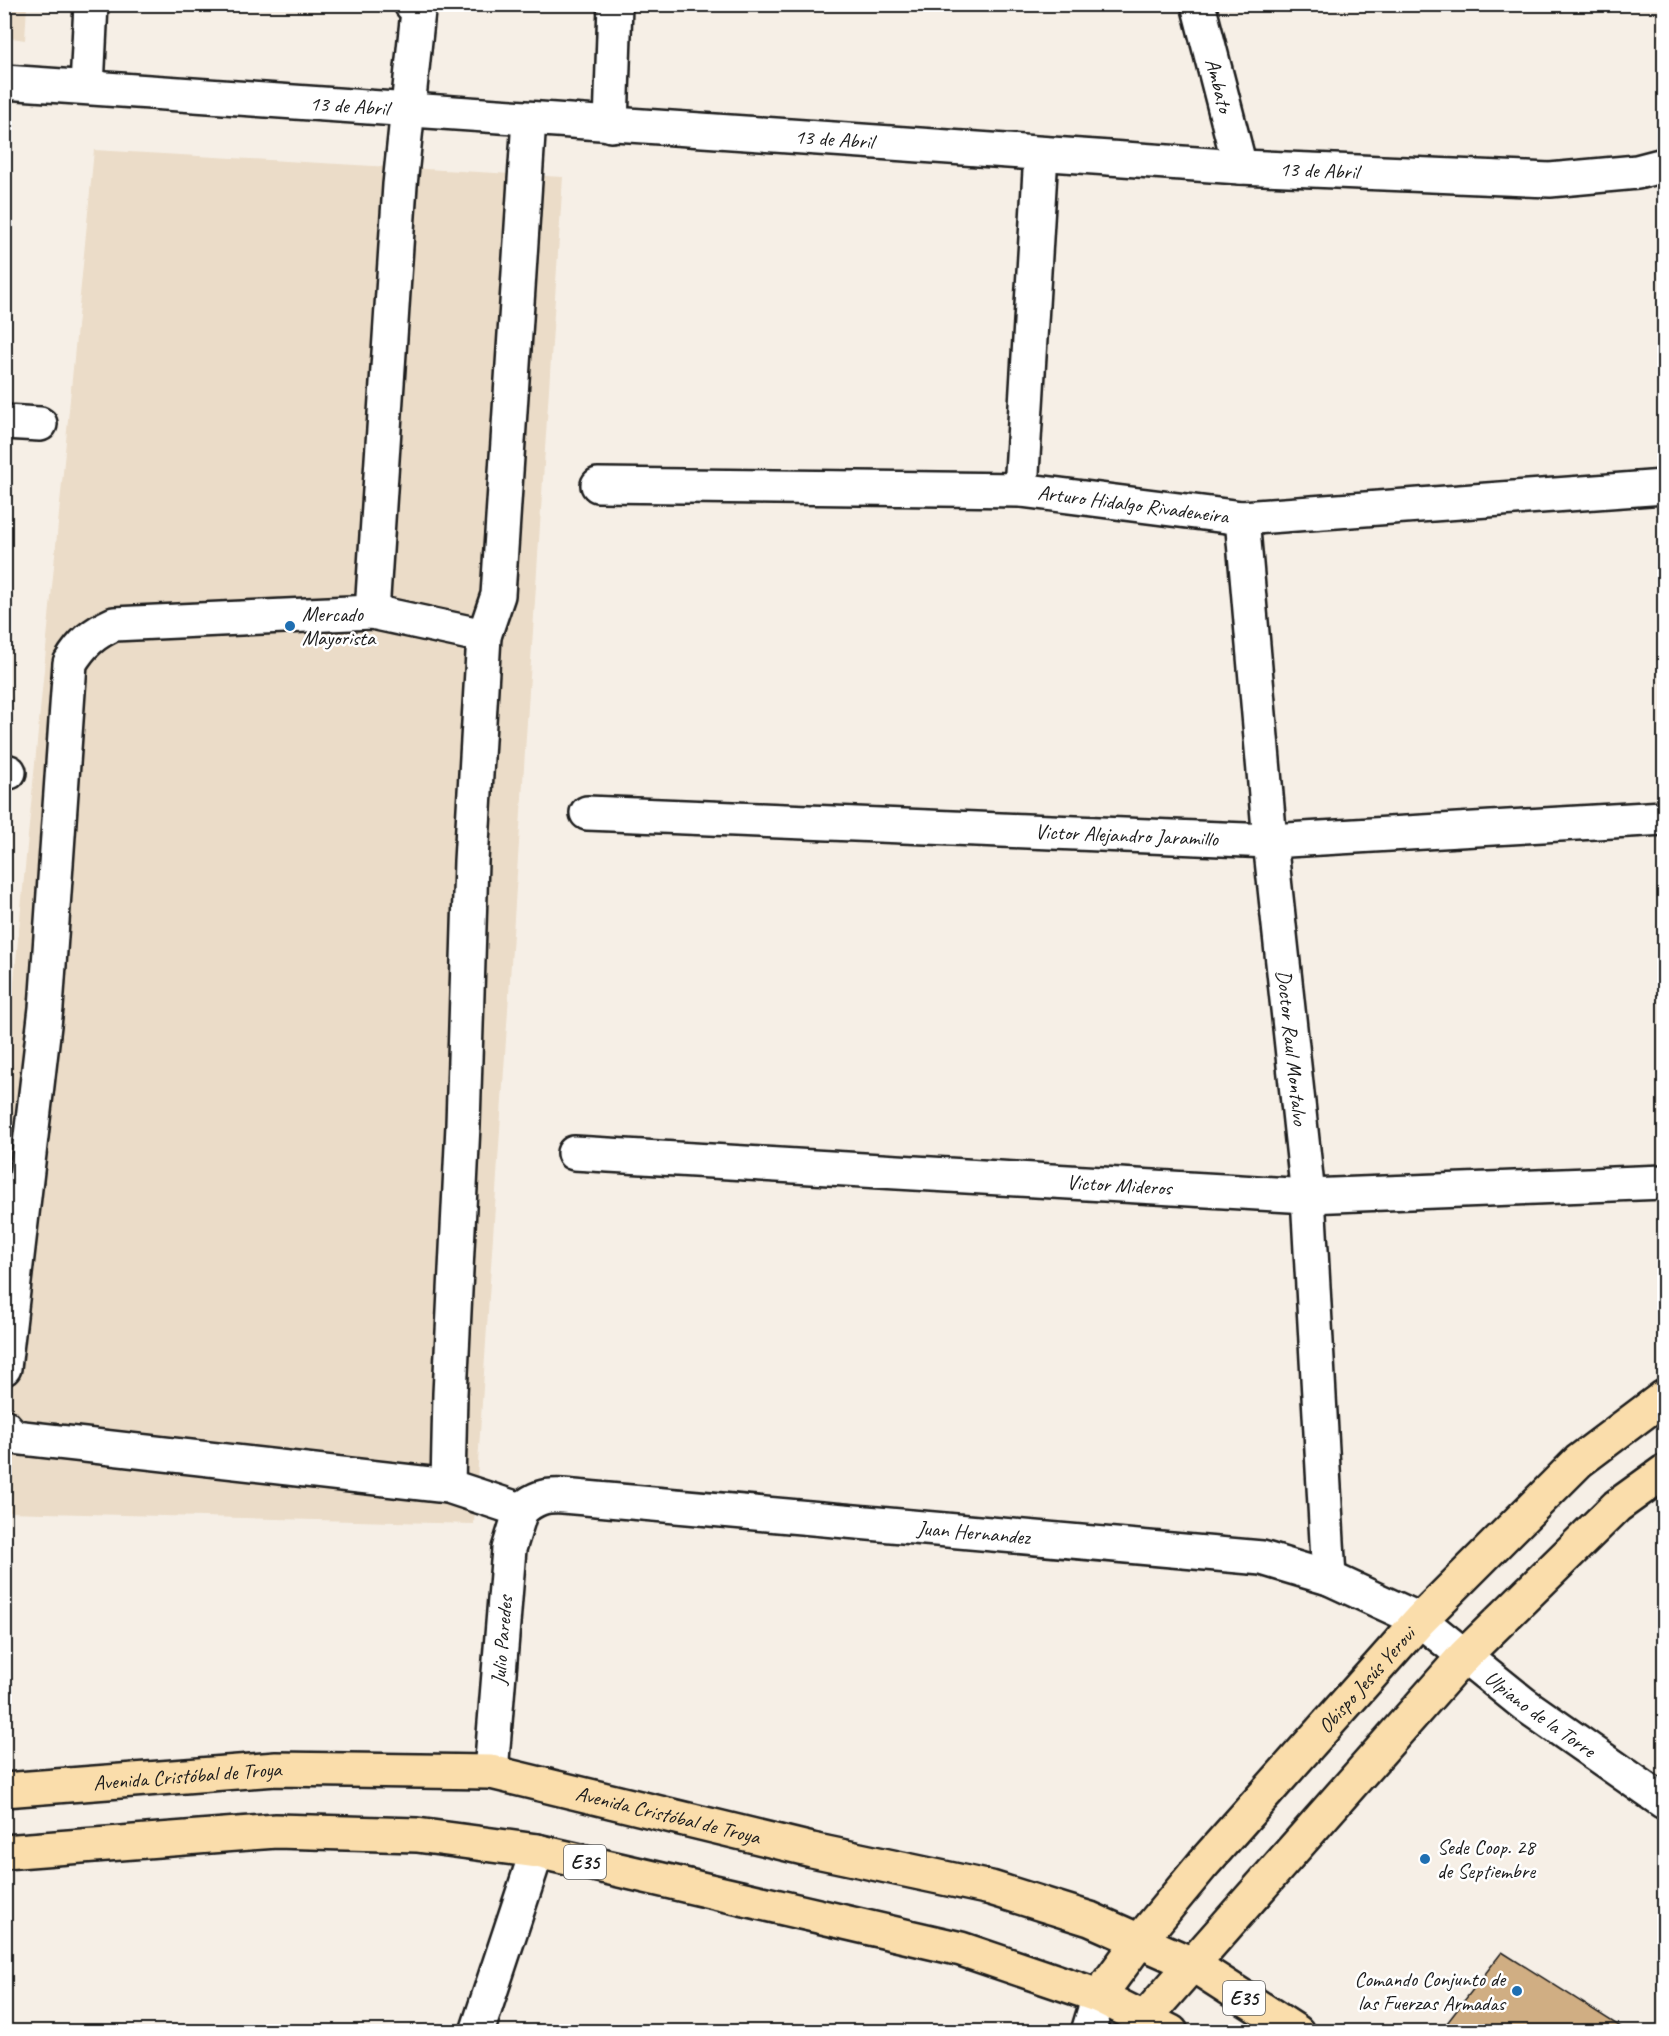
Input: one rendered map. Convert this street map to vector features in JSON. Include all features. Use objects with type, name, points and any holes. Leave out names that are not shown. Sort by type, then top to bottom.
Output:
[{"type":"main road","name":"Obispo Jesús Yerovi","points":[[1099,1996],[1141,1939],[1203,1864],[1420,1620],[1580,1461],[1665,1396]]},
{"type":"main road","points":[[1147,2027],[1192,1964],[1465,1655],[1617,1506],[1665,1472]]},
{"type":"main road","name":"Avenida Cristóbal de Troya","points":[[4,1790],[276,1769],[491,1772],[812,1850],[991,1888],[1090,1918],[1141,1939],[1192,1964],[1297,2031]]},
{"type":"main road","name":"E35","points":[[4,1852],[276,1831],[417,1834],[537,1851],[961,1949],[1099,1996],[1147,2027]]},
{"type":"street","points":[[87,87],[91,4]]},
{"type":"street","points":[[612,125],[615,4]]},
{"type":"street","name":"Ambato","points":[[1198,4],[1240,167]]},
{"type":"street","points":[[372,612],[406,110],[420,7]]},
{"type":"street","name":"13 de Abril","points":[[4,82],[1240,167],[1550,180],[1637,172],[1665,165]]},
{"type":"street","points":[[448,1486],[471,861],[484,636],[498,595],[527,192],[529,119]]},
{"type":"street","points":[[1021,490],[1041,154]]},
{"type":"street","points":[[4,422],[40,424]]},
{"type":"street","name":"Arturo Hidalgo Rivadeneira","points":[[598,485],[1021,490],[1242,518],[1665,488]]},
{"type":"street","name":"Doctor Raul Montalvo","points":[[1242,518],[1270,841],[1308,1196],[1329,1578]]},
{"type":"street","points":[[4,1368],[46,1008],[70,663],[81,645],[95,633],[114,624],[372,612],[484,636]]},
{"type":"street","name":"Victor Alejandro Jaramillo","points":[[587,813],[1270,841],[1665,818]]},
{"type":"street","name":"Victor Mideros","points":[[574,1153],[1308,1196],[1665,1182]]},
{"type":"street","points":[[5,1429],[14,1437],[448,1486],[521,1510]]},
{"type":"street","name":"Juan Hernandez","points":[[521,1510],[534,1500],[546,1496],[563,1496],[1262,1558],[1329,1578],[1420,1620]]},
{"type":"street","name":"Julio Paredes","points":[[491,1772],[509,1549],[521,1510]]},
{"type":"street","name":"Ulpiano de la Torre","points":[[1420,1620],[1524,1704],[1665,1802]]},
{"type":"street","points":[[477,2031],[537,1851]]},
{"type":"street","points":[[1088,2031],[1099,1996]]},
{"type":"shaded area","points":[[4,5],[27,5],[25,40],[5,37]]},
{"type":"shaded area","name":"Mercado Mayorista","points":[[94,150],[563,177],[474,1524],[5,1512],[5,1075]]},
{"type":"building","name":"Comando Conjunto de las Fuerzas Armadas","points":[[1502,1952],[1624,2029],[1440,2032]]},
{"type":"place","name":"Mercado Mayorista","points":[[290,626]]},
{"type":"place","name":"Sede Coop. 28 de Septiembre","points":[[1425,1859]]},
{"type":"place","name":"Comando Conjunto de las Fuerzas Armadas","points":[[1517,1991]]}]
